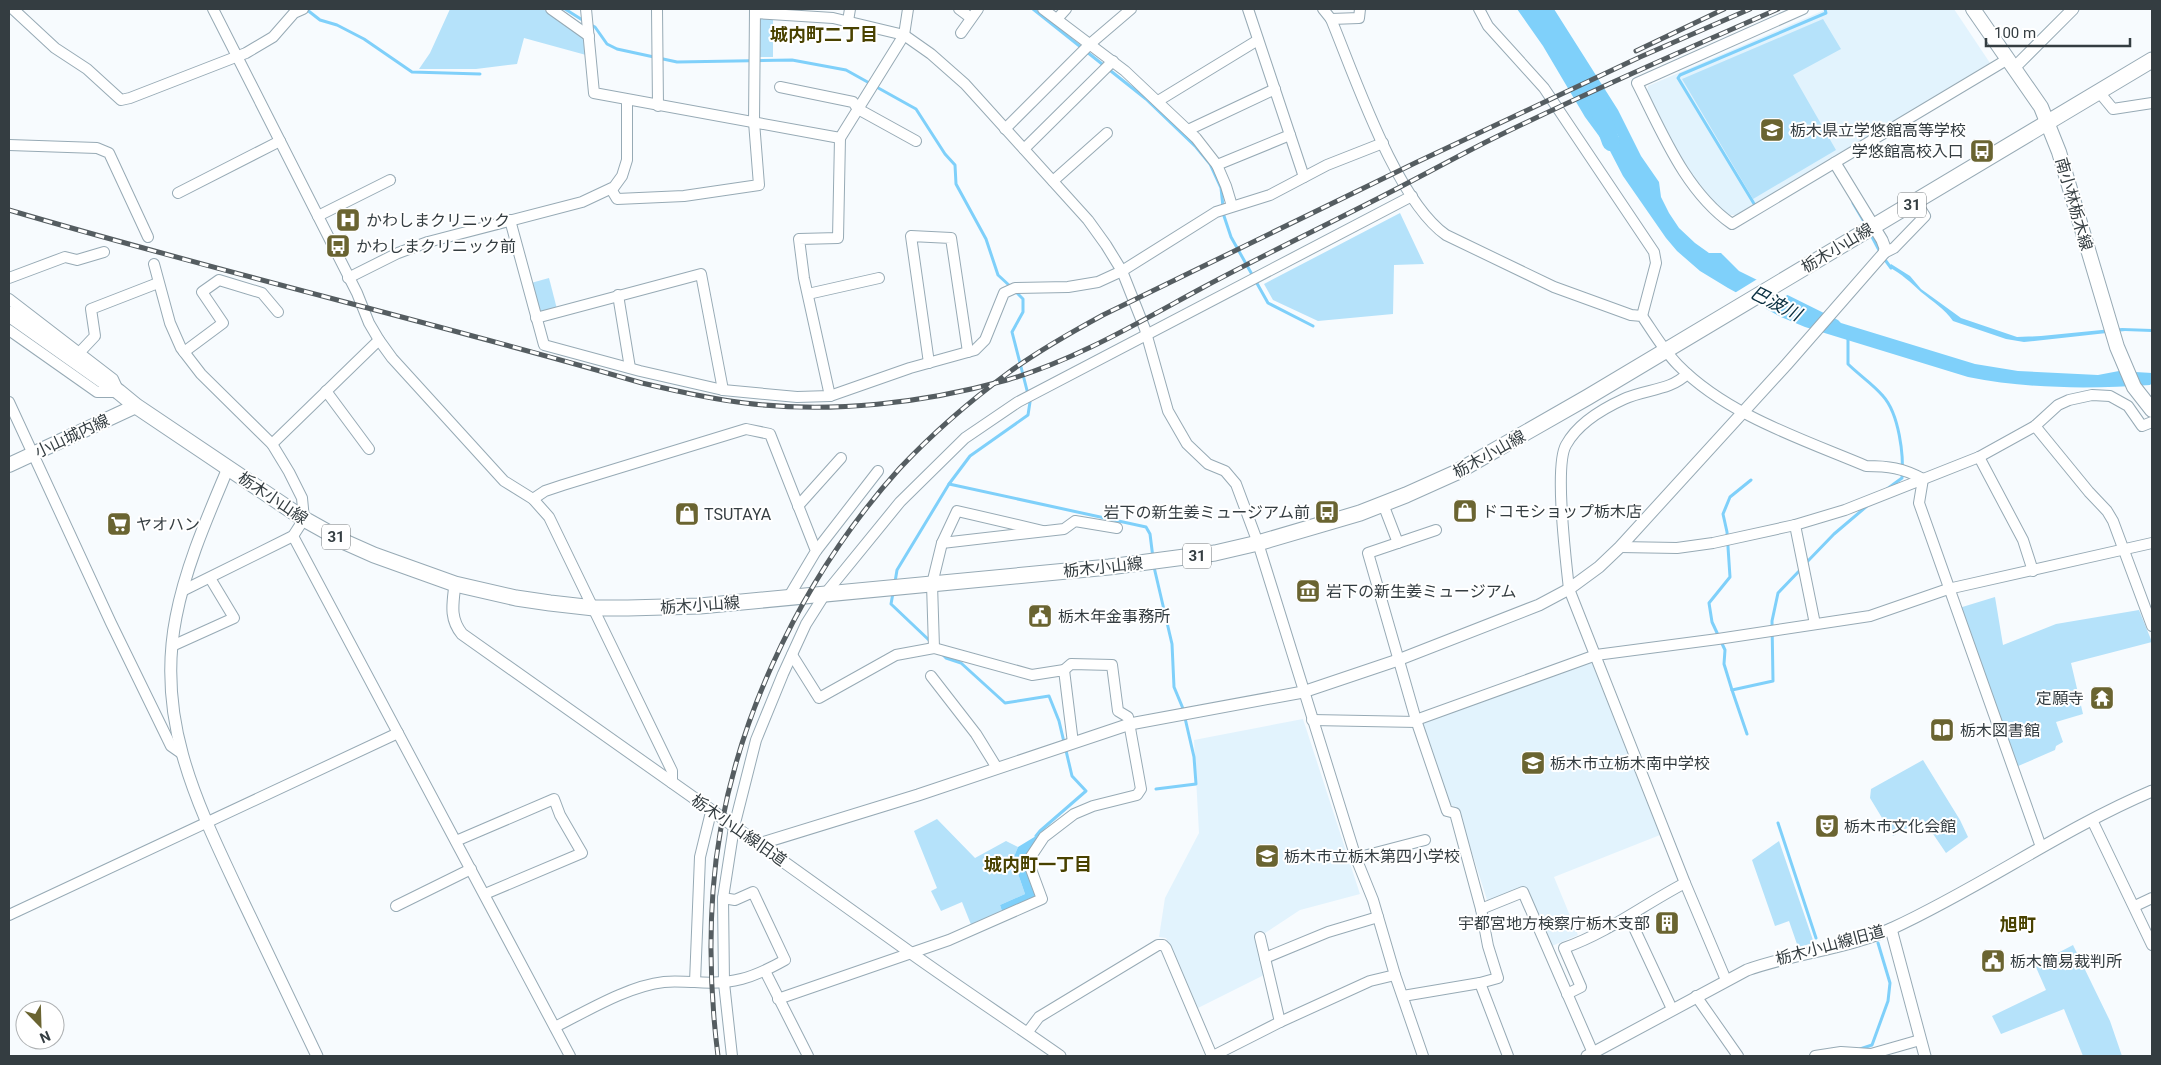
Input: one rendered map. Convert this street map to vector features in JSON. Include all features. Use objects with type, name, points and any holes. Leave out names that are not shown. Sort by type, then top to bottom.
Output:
[{"type":"main road","name":"南小林栃木線","points":[[1973,9],[2011,63],[2048,121],[2126,371],[2134,387],[2152,410]]},
{"type":"main road","name":"栃木小山線","points":[[9,314],[136,406],[304,519],[347,543],[374,555],[455,584],[516,598],[594,608],[662,608],[788,598],[1171,560],[1258,544],[1327,524],[1383,504],[1455,473],[1666,351],[2152,60]]},
{"type":"main road","name":"小山城内線","points":[[9,465],[136,406]]},
{"type":"street","points":[[13,9],[54,48],[87,69],[121,100],[183,78],[236,55],[246,53],[273,37],[294,13],[303,9]]},
{"type":"street","points":[[213,9],[318,216],[378,340],[504,481],[533,499],[549,517],[672,771],[672,783]]},
{"type":"street","points":[[551,9],[589,36]]},
{"type":"street","points":[[586,9],[594,93],[614,96],[627,101],[840,138]]},
{"type":"street","points":[[657,9],[658,106]]},
{"type":"street","points":[[848,21],[850,9]]},
{"type":"street","points":[[830,396],[808,294],[799,239],[838,238],[840,138],[904,35],[908,9]]},
{"type":"street","points":[[958,9],[971,18]]},
{"type":"street","points":[[961,33],[978,9]]},
{"type":"street","points":[[1043,9],[1112,62],[1158,101],[1188,130],[1217,165],[1232,206]]},
{"type":"street","points":[[1057,19],[1066,9]]},
{"type":"street","points":[[1005,129],[1090,44],[1131,9]]},
{"type":"street","points":[[1248,9],[1304,177]]},
{"type":"street","points":[[1323,9],[1331,18],[1383,143],[1412,196],[1432,226],[1446,235],[1554,287],[1632,315],[1642,316]]},
{"type":"street","points":[[1331,18],[1359,18],[1360,9]]},
{"type":"street","points":[[1478,9],[1488,26],[1544,88],[1654,252],[1656,263],[1642,316],[1666,351],[1687,374],[1706,390],[1743,413],[1866,466],[1885,466],[1908,470],[1923,479]]},
{"type":"street","points":[[1803,9],[1637,83],[1683,171],[1720,216],[1732,224],[2011,63],[2073,9]]},
{"type":"street","points":[[611,189],[617,200],[684,196],[759,185],[754,122],[755,11],[848,21],[904,35],[965,84],[1088,220],[1122,271],[1147,334],[1168,411],[1187,444],[1208,464],[1225,471],[1236,484],[1258,544],[1356,858],[1378,918],[1395,975],[1423,1056]]},
{"type":"street","points":[[1158,101],[1258,40]]},
{"type":"street","points":[[1024,149],[1112,62]]},
{"type":"street","points":[[780,87],[853,102],[858,109],[916,141]]},
{"type":"street","points":[[1188,130],[1275,89]]},
{"type":"street","points":[[2099,92],[2113,109],[2152,102]]},
{"type":"street","points":[[348,278],[398,253],[428,242],[582,202],[611,189],[622,176],[626,160],[627,101]]},
{"type":"street","points":[[1053,181],[1107,134]]},
{"type":"street","points":[[1217,165],[1290,134]]},
{"type":"street","points":[[178,193],[280,141]]},
{"type":"street","points":[[510,220],[544,345],[723,390],[797,397],[830,396],[928,363],[975,350],[985,340],[1004,293],[1016,288],[1068,287],[1098,282],[1122,271],[1216,212],[1270,195],[1304,177],[1383,143]]},
{"type":"street","points":[[9,145],[97,148],[109,153],[148,237]]},
{"type":"street","points":[[1835,163],[1874,226],[1885,248],[1884,253]]},
{"type":"street","points":[[318,216],[390,180]]},
{"type":"street","points":[[732,1056],[724,983],[723,898],[734,827],[756,740],[806,624],[825,594],[900,502],[965,438],[1018,402],[1412,196]]},
{"type":"street","points":[[759,844],[918,795],[1130,724],[1303,692],[1398,660],[1511,618],[1539,605],[1599,567],[1620,547],[1743,413],[1884,253],[1894,248],[1925,216],[1916,202]]},
{"type":"street","points":[[928,363],[910,236],[951,238],[968,352]]},
{"type":"street","points":[[9,278],[64,257],[77,260],[104,252]]},
{"type":"street","points":[[154,264],[170,323],[184,352],[201,374],[272,444],[302,498],[304,519],[293,536],[182,591]]},
{"type":"street","points":[[536,318],[701,274],[723,390]]},
{"type":"street","points":[[808,294],[879,278]]},
{"type":"street","points":[[184,352],[223,323],[202,292],[219,280],[262,293],[278,312]]},
{"type":"street","points":[[79,353],[94,336],[90,309],[158,283]]},
{"type":"street","points":[[618,296],[630,368]]},
{"type":"street","points":[[9,299],[113,379],[119,392],[97,392],[9,330]]},
{"type":"street","points":[[272,444],[378,340]]},
{"type":"street","points":[[1687,374],[1681,381],[1626,398],[1600,412],[1575,431],[1565,447],[1560,466],[1564,548],[1568,588],[1685,883],[1726,980]]},
{"type":"street","points":[[326,390],[369,449]]},
{"type":"street","points":[[1620,547],[1677,548],[1713,543],[1795,525],[1845,510],[1979,457],[2035,426],[2058,405],[2069,400],[2092,395],[2110,396],[2122,402],[2142,426],[2152,422]]},
{"type":"street","points":[[1588,397],[1600,412]]},
{"type":"street","points":[[9,402],[111,623],[171,746],[181,753]]},
{"type":"street","points":[[2035,426],[2089,492],[2108,511],[2152,626]]},
{"type":"street","points":[[533,499],[545,491],[563,485],[746,429],[770,434],[816,551]]},
{"type":"street","points":[[1979,457],[2023,540],[2034,571]]},
{"type":"street","points":[[798,506],[841,458]]},
{"type":"street","points":[[228,468],[199,539],[182,591],[172,646],[173,706],[181,753],[207,824],[316,1056]]},
{"type":"street","points":[[788,598],[816,551],[878,471]]},
{"type":"street","points":[[1923,479],[1919,503],[1948,590],[2041,848]]},
{"type":"street","points":[[1383,504],[1398,543]]},
{"type":"street","points":[[934,648],[932,584],[942,543],[957,511],[1043,531]]},
{"type":"street","points":[[942,543],[1064,529],[1075,521],[1117,528]]},
{"type":"street","points":[[1795,525],[1815,624]]},
{"type":"street","points":[[1403,996],[1480,983],[1498,978],[1488,946],[1481,909],[1455,813],[1447,811],[1416,721],[1368,553],[1436,530]]},
{"type":"street","points":[[293,536],[570,1056]]},
{"type":"street","points":[[1312,720],[1416,721],[1596,655],[1870,616],[1948,590],[2152,543]]},
{"type":"street","points":[[172,646],[234,618],[210,578]]},
{"type":"street","name":"栃木小山線旧道","points":[[455,584],[452,616],[455,626],[462,634],[711,812],[822,888],[912,954],[1060,1056]]},
{"type":"street","points":[[778,999],[949,940],[1042,899],[1028,861],[1044,837],[1074,814],[1093,806],[1137,795],[1141,789],[1128,717],[1118,711],[1112,665],[1071,664],[1064,670],[1032,675],[934,648],[896,656],[819,698],[792,655]]},
{"type":"street","points":[[1064,670],[1073,743]]},
{"type":"street","points":[[931,676],[976,734],[996,768]]},
{"type":"street","points":[[9,915],[398,733]]},
{"type":"street","name":"栃木小山線旧道","points":[[1590,1055],[1746,970],[1773,960],[1839,946],[1891,929],[2092,820],[2152,791]]},
{"type":"street","points":[[456,841],[554,799],[560,815],[582,853],[485,894]]},
{"type":"street","points":[[695,982],[700,857],[711,812]]},
{"type":"street","points":[[2092,820],[2135,906],[2152,945]]},
{"type":"street","points":[[1356,858],[1425,840]]},
{"type":"street","points":[[396,906],[471,869]]},
{"type":"street","points":[[1567,994],[1581,987],[1564,948],[1590,938],[1629,917],[1662,894],[1685,883]]},
{"type":"street","points":[[555,1026],[640,988],[662,982],[724,983],[740,981],[765,971],[785,960],[753,892],[735,900],[723,898]]},
{"type":"street","points":[[1481,909],[1523,892],[1539,934],[1567,994],[1590,1055]]},
{"type":"street","points":[[2135,906],[2152,898]]},
{"type":"street","points":[[1629,917],[1672,1009]]},
{"type":"street","points":[[1265,958],[1328,932],[1378,918]]},
{"type":"street","points":[[1891,929],[1925,1056]]},
{"type":"street","points":[[1260,936],[1280,1022]]},
{"type":"street","points":[[1027,1033],[1039,1017],[1158,945],[1163,945],[1166,948],[1213,1056],[1280,1022],[1370,981],[1395,975]]},
{"type":"street","points":[[765,971],[808,1056]]},
{"type":"street","points":[[1480,983],[1508,1056]]},
{"type":"street","points":[[1696,996],[1738,1056]]},
{"type":"street","points":[[1814,1056],[1841,1052],[1860,1055],[1871,1054],[1892,1050],[1920,1040]]},
{"type":"shaded area","points":[[450,9],[543,9],[586,38],[586,55],[524,38],[517,64],[476,69],[419,69],[430,53]]},
{"type":"shaded area","name":"栃木県立学悠館高等学校","points":[[1827,9],[1954,9],[1990,63],[1736,215],[1723,213],[1686,168],[1647,92],[1648,86]]},
{"type":"shaded area","points":[[773,17],[773,57],[759,57],[759,18]]},
{"type":"shaded area","points":[[1823,19],[1841,49],[1793,75],[1836,150],[1753,199],[1682,79]]},
{"type":"shaded area","points":[[1400,213],[1424,264],[1394,265],[1393,314],[1318,321],[1273,300],[1264,284]]},
{"type":"shaded area","points":[[549,278],[557,309],[540,314],[531,283]]},
{"type":"shaded area","points":[[1995,597],[2003,645],[2056,624],[2139,610],[2152,642],[2071,663],[2083,714],[2056,722],[2063,742],[2056,746],[2055,750],[2016,767],[1959,608]]},
{"type":"shaded area","name":"栃木市立栃木南中学校","points":[[1591,660],[1660,835],[1554,877],[1578,935],[1552,946],[1524,888],[1488,903],[1458,809],[1448,803],[1421,723]]},
{"type":"shaded area","name":"栃木市立栃木第四小学校","points":[[1303,719],[1360,894],[1300,910],[1256,939],[1264,975],[1198,1008],[1166,938],[1159,937],[1165,898],[1199,833],[1194,740]]},
{"type":"shaded area","points":[[1923,760],[1960,820],[1968,837],[1946,853],[1923,819],[1893,836],[1870,798],[1871,789]]},
{"type":"shaded area","points":[[937,819],[975,858],[1006,841],[1018,847],[1013,859],[1025,894],[1000,905],[1003,914],[972,927],[962,902],[941,911],[931,891],[937,888],[914,831]]},
{"type":"shaded area","points":[[1779,841],[1814,943],[1798,947],[1789,921],[1775,926],[1752,860]]},
{"type":"shaded area","points":[[2073,945],[2110,1021],[2122,1056],[2083,1056],[2064,1009],[2001,1034],[1992,1016],[2046,990],[2035,965]]},
{"type":"water","points":[[1517,9],[1532,9],[1599,114],[1619,138],[1607,112],[1563,39],[1542,9],[1554,9],[1618,110],[1641,156],[1659,182],[1661,197],[1679,228],[1709,253],[1721,253],[1739,271],[1841,323],[1975,364],[2018,371],[2098,375],[2119,371],[2152,373],[2152,383],[2150,385],[2127,386],[2059,387],[2013,384],[1968,377],[1805,327],[1781,317],[1728,288],[1700,271],[1677,251],[1666,238],[1623,176],[1610,151],[1585,117],[1543,46]]},
{"type":"water","points":[[1891,264],[1910,276],[1921,289],[1961,318],[2017,337],[2122,328],[2152,329],[2152,332],[2125,331],[2024,342],[2006,339],[1953,321],[1938,305],[1889,267]]},
{"type":"water","points":[[1036,836],[1039,841],[1022,858],[1035,891],[1035,897],[1003,914],[1000,905],[1025,894],[1013,859],[1018,847]]},
{"type":"pier","points":[[1759,278],[1789,294],[1763,310],[1733,294]]},
{"type":"waterway","points":[[306,9],[320,20],[337,25],[364,39],[412,72],[480,74]]},
{"type":"waterway","points":[[565,9],[584,21]]},
{"type":"waterway","points":[[1033,9],[1146,99],[1196,147],[1210,164],[1221,188],[1224,216],[1231,237],[1268,303],[1313,326]]},
{"type":"waterway","name":"巴波川","points":[[1539,9],[1594,95],[1611,142]]},
{"type":"waterway","points":[[1756,207],[1678,78],[1680,75],[1826,13],[1825,9]]},
{"type":"waterway","points":[[589,24],[595,27],[607,44],[617,49],[677,62],[792,60],[846,70],[916,109],[945,154],[955,165],[956,184],[986,239],[998,275],[1011,287]]},
{"type":"waterway","points":[[1853,203],[1866,225]]},
{"type":"waterway","points":[[1870,233],[1880,252]]},
{"type":"waterway","points":[[1883,257],[1891,268]]},
{"type":"waterway","points":[[895,582],[897,570],[949,484],[970,456],[1028,415],[1030,402],[1012,332],[1023,312],[1023,299],[1015,291]]},
{"type":"waterway","points":[[1848,338],[1848,364],[1883,396],[1897,424],[1901,447],[1902,478],[1887,489]]},
{"type":"waterway","points":[[1732,690],[1724,664],[1725,650],[1712,622],[1709,603],[1730,577],[1727,532],[1723,514],[1730,497],[1751,480]]},
{"type":"waterway","points":[[949,484],[1146,527],[1150,534],[1153,558]]},
{"type":"waterway","points":[[1806,563],[1834,534],[1867,506]]},
{"type":"waterway","points":[[1154,567],[1172,644],[1174,687],[1184,711]]},
{"type":"waterway","points":[[1747,734],[1732,690],[1773,681],[1772,621],[1778,593],[1802,568]]},
{"type":"waterway","points":[[893,593],[891,604],[931,642]]},
{"type":"waterway","points":[[942,654],[946,658],[961,663],[1005,703],[1049,696],[1059,721],[1072,776],[1086,791],[1036,836]]},
{"type":"waterway","points":[[1156,789],[1196,784],[1194,757],[1185,718]]},
{"type":"waterway","points":[[1778,823],[1816,938]]},
{"type":"waterway","points":[[1860,1049],[1872,1045],[1888,1001],[1890,983],[1878,943]]},
{"type":"railway","points":[[1636,51],[1724,9]]},
{"type":"railway","points":[[718,1056],[711,974],[713,891],[720,834],[733,776],[750,720],[772,664],[799,611],[829,560],[863,512],[912,455],[952,418],[1008,373],[1054,342],[1103,315],[1415,163],[1640,57],[1750,9]]},
{"type":"railway","points":[[9,210],[167,255],[668,389],[719,399],[778,406],[844,407],[877,404],[943,395],[975,388],[1033,372],[1058,362],[1131,327],[1222,277],[1492,139],[1670,56],[1778,9]]},
{"type":"place","name":"栃木県立学悠館高等学校","points":[[1772,130]]},
{"type":"place","name":"学悠館高校入口","points":[[1982,151]]},
{"type":"place","name":"かわしまクリニック","points":[[348,220]]},
{"type":"place","name":"かわしまクリニック前","points":[[338,246]]},
{"type":"place","name":"ドコモショップ栃木店","points":[[1465,511]]},
{"type":"place","name":"岩下の新生姜ミュージアム前","points":[[1327,512]]},
{"type":"place","name":"TSUTAYA","points":[[687,514]]},
{"type":"place","name":"ヤオハン","points":[[119,524]]},
{"type":"place","name":"岩下の新生姜ミュージアム","points":[[1308,591]]},
{"type":"place","name":"栃木年金事務所","points":[[1040,616]]},
{"type":"place","name":"定願寺","points":[[2102,698]]},
{"type":"place","name":"栃木図書館","points":[[1942,730]]},
{"type":"place","name":"栃木市立栃木南中学校","points":[[1533,763]]},
{"type":"place","name":"栃木市文化会館","points":[[1827,826]]},
{"type":"place","name":"栃木市立栃木第四小学校","points":[[1267,856]]},
{"type":"place","name":"宇都宮地方検察庁栃木支部","points":[[1667,923]]},
{"type":"place","name":"栃木簡易裁判所","points":[[1993,961]]},
{"type":"district","name":"城内町二丁目","points":[[824,34]]},
{"type":"district","name":"城内町一丁目","points":[[1038,864]]},
{"type":"district","name":"旭町","points":[[2018,924]]}]
